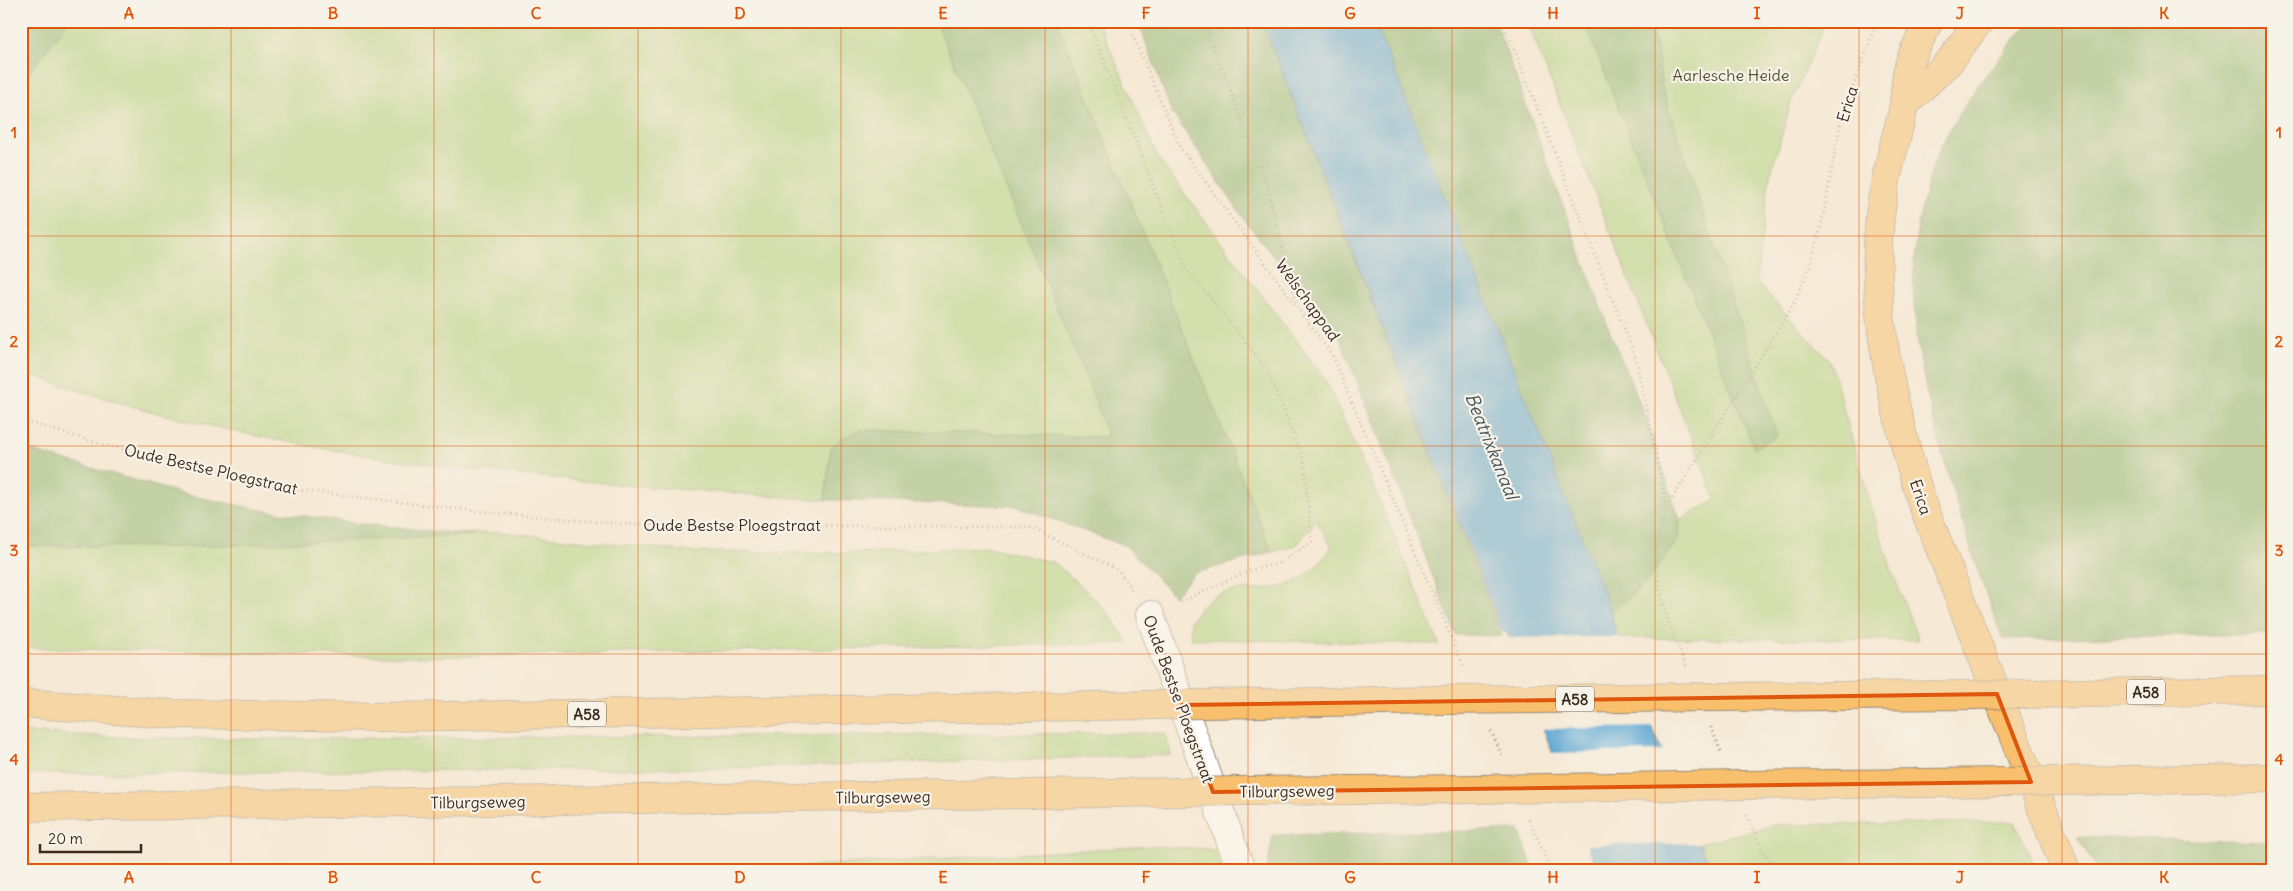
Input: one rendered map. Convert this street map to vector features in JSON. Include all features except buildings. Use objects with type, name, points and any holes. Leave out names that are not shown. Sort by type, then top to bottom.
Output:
[{"type":"main road","name":"Erica","points":[[1929,21],[1907,72],[1904,105],[1889,167],[1880,216],[1878,299],[1892,392],[1904,447],[1921,500],[2066,870]]},
{"type":"main road","points":[[1904,105],[1949,62],[1978,21]]},
{"type":"main road","name":"A58","points":[[21,704],[170,714],[382,717],[1720,696],[1974,695],[2272,690]]},
{"type":"main road","name":"Tilburgseweg","points":[[21,808],[2272,778]]},
{"type":"main road","points":[[21,822],[118,808]]},
{"type":"street","name":"Oude Bestse Ploegstraat","points":[[1150,615],[1241,870]]},
{"type":"path","points":[[1088,21],[1186,268],[1268,369],[1304,461],[1312,542],[1279,564],[1251,570],[1150,615]]},
{"type":"path","name":"Welschappad","points":[[1127,21],[1180,147],[1332,355],[1439,611]]},
{"type":"path","points":[[1203,21],[1266,182],[1297,307]]},
{"type":"path","name":"Erica","points":[[1503,21],[1636,359],[1667,507],[1792,305],[1806,274],[1821,227],[1841,120],[1877,21]]},
{"type":"path","name":"Oude Bestse Ploegstraat","points":[[21,420],[100,444],[274,486],[475,511],[623,524],[1030,527],[1118,570],[1150,615]]},
{"type":"path","points":[[1541,846],[1551,870]]},
{"type":"highlighted area","points":[[1997,694],[2031,782],[1768,784],[1213,792],[1182,705]]},
{"type":"green space","points":[[21,21],[69,21],[21,82]]},
{"type":"green space","points":[[69,21],[936,21],[1096,401],[1107,437],[861,430],[831,448],[825,500],[520,475],[418,463],[318,447],[218,428],[119,402],[21,371],[21,82]]},
{"type":"green space","points":[[936,21],[1057,21],[1272,552],[1195,573],[1174,596],[1126,546],[1016,506],[825,500],[831,448],[842,438],[861,430],[1107,437],[1096,401]]},
{"type":"green space","points":[[1057,21],[1098,21],[1159,160],[1325,379],[1374,488],[1439,644],[1191,639],[1190,621],[1203,605],[1213,597],[1233,591],[1267,589],[1288,585],[1300,579],[1312,569],[1332,547],[1316,520],[1297,545],[1272,552]]},
{"type":"green space","points":[[1138,21],[1262,21],[1502,636],[1456,635],[1340,338],[1244,219],[1171,111]]},
{"type":"green space","points":[[1374,21],[1495,21],[1611,335],[1646,418],[1680,520],[1678,540],[1643,586],[1611,611]]},
{"type":"green space","name":"Aarlesche Heide","points":[[1527,21],[1584,21],[1754,448],[1776,436],[1662,89],[1657,51],[1648,21],[1826,21],[1791,102],[1769,180],[1756,282],[1830,361],[1868,496],[1892,571],[1918,640],[1617,638],[1611,611],[1643,586],[1678,540],[1680,520],[1716,500]]},
{"type":"green space","points":[[1584,21],[1648,21],[1657,51],[1662,89],[1777,436],[1754,448]]},
{"type":"green space","points":[[2030,21],[2272,21],[2272,634],[2003,639],[1969,545],[1941,451],[1923,375],[1917,337],[1914,260],[1919,222],[1937,155],[1967,102],[1991,68]]},
{"type":"green space","points":[[21,448],[187,495],[261,510],[362,524],[473,535],[187,547],[21,546]]},
{"type":"green space","points":[[499,532],[693,552],[857,553],[988,547],[1055,563],[1087,591],[1109,614],[1128,643],[421,657],[35,648],[21,645],[21,546],[187,547]]},
{"type":"green space","points":[[21,732],[115,737],[256,739],[1165,733],[1171,755],[733,768],[21,774]]},
{"type":"green space","points":[[2015,822],[2033,863],[1841,870],[1713,870],[1699,844],[1773,825]]},
{"type":"green space","points":[[1519,830],[1534,870],[1267,870],[1273,835]]},
{"type":"green space","points":[[2077,837],[2272,842],[2272,870],[2098,870]]},
{"type":"green space","points":[[1151,846],[1224,850],[1224,870],[743,870]]},
{"type":"green space","points":[[2033,863],[2036,870],[1841,870]]},
{"type":"water","name":"Beatrixkanaal","points":[[1262,21],[1374,21],[1611,611],[1617,638],[1699,844],[1713,870],[1597,870],[1507,633],[1502,631]]},
{"type":"pier","points":[[1619,637],[1655,727],[1541,729],[1506,638]]},
{"type":"pier","points":[[1665,751],[1702,843],[1587,845],[1550,753]]}]
